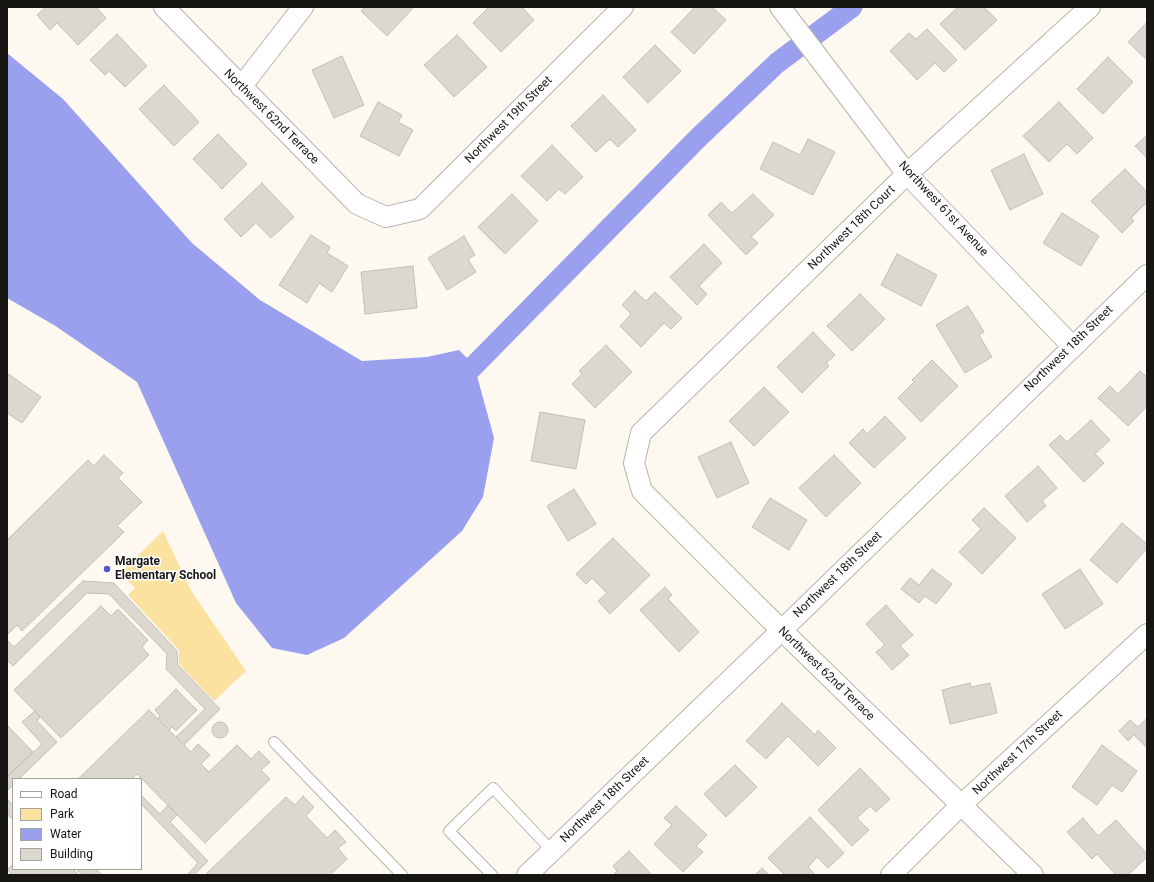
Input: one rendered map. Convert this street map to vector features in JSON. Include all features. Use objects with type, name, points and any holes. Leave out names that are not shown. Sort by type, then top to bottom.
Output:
[{"type":"street","name":"Northwest 62nd Terrace","points":[[164,7],[357,204],[386,218]]},
{"type":"street","points":[[241,87],[304,7]]},
{"type":"street","name":"Northwest 19th Street","points":[[386,218],[420,208],[623,7]]},
{"type":"street","name":"Northwest 18th Court","points":[[634,463],[641,433],[907,174],[1090,7]]},
{"type":"street","name":"Northwest 61st Avenue","points":[[782,10],[907,174],[1072,346]]},
{"type":"street","name":"Northwest 18th Street","points":[[527,875],[782,630],[1072,346],[1147,275]]},
{"type":"street","name":"Northwest 62nd Terrace","points":[[634,463],[642,491],[1033,875]]},
{"type":"street","name":"Northwest 17th Street","points":[[891,875],[961,805],[1147,634]]},
{"type":"lane","points":[[274,742],[402,875]]},
{"type":"lane","points":[[492,875],[448,832],[493,788],[552,851]]},
{"type":"green space","points":[[163,531],[192,592],[246,671],[214,701],[179,664],[179,650],[128,595],[135,588],[120,573]]},
{"type":"water","points":[[7,53],[63,99],[192,243],[260,300],[362,361],[427,357],[459,350],[474,365],[494,438],[483,497],[462,531],[344,638],[307,655],[272,648],[236,603],[137,382],[54,325],[7,298]]},
{"type":"building","points":[[46,7],[96,7],[106,18],[78,45],[57,23],[50,30],[37,15]]},
{"type":"building","points":[[365,7],[414,7],[387,36],[361,11]]},
{"type":"building","points":[[489,7],[522,7],[534,20],[501,52],[473,23]]},
{"type":"building","points":[[695,7],[712,7],[726,20],[694,54],[671,32]]},
{"type":"building","points":[[958,7],[984,7],[997,20],[965,50],[940,24]]},
{"type":"building","points":[[1147,22],[1147,60],[1128,42]]},
{"type":"building","points":[[927,29],[957,60],[944,72],[935,63],[917,80],[890,51],[909,33],[916,39]]},
{"type":"building","points":[[117,34],[147,66],[125,87],[109,71],[105,75],[90,60]]},
{"type":"building","points":[[457,35],[487,67],[454,97],[424,65]]},
{"type":"building","points":[[655,45],[681,71],[648,103],[623,77]]},
{"type":"building","points":[[342,56],[364,105],[334,118],[312,70]]},
{"type":"building","points":[[1108,57],[1133,82],[1103,114],[1077,89]]},
{"type":"building","points":[[164,85],[199,122],[174,146],[139,109]]},
{"type":"building","points":[[603,95],[636,130],[618,147],[610,139],[596,152],[571,126]]},
{"type":"building","points":[[378,102],[402,115],[398,122],[413,130],[399,156],[360,136]]},
{"type":"building","points":[[1059,102],[1093,138],[1077,154],[1067,144],[1049,162],[1023,136]]},
{"type":"building","points":[[218,134],[247,164],[222,189],[193,159]]},
{"type":"building","points":[[1147,135],[1147,158],[1135,146]]},
{"type":"building","points":[[808,139],[835,152],[813,195],[760,169],[773,142],[800,155]]},
{"type":"building","points":[[552,145],[583,177],[565,194],[559,189],[547,201],[521,176]]},
{"type":"building","points":[[1024,154],[1043,194],[1010,210],[991,170]]},
{"type":"building","points":[[1125,169],[1147,192],[1147,202],[1131,218],[1134,221],[1122,233],[1091,201]]},
{"type":"building","points":[[262,183],[294,217],[271,238],[256,223],[241,237],[224,219]]},
{"type":"building","points":[[512,194],[538,221],[505,254],[478,227]]},
{"type":"building","points":[[753,194],[774,215],[751,237],[758,243],[746,255],[708,215],[721,202],[732,213]]},
{"type":"building","points":[[1062,213],[1099,236],[1081,266],[1043,243]]},
{"type":"building","points":[[311,235],[330,247],[327,253],[348,266],[332,292],[319,283],[307,303],[279,285]]},
{"type":"building","points":[[464,236],[475,255],[468,259],[476,272],[447,290],[428,258]]},
{"type":"building","points":[[704,244],[722,263],[699,286],[707,294],[697,305],[670,277]]},
{"type":"building","points":[[897,254],[937,275],[921,306],[881,285]]},
{"type":"building","points":[[413,266],[417,308],[365,314],[361,272]]},
{"type":"building","points":[[635,291],[646,301],[655,292],[682,318],[671,329],[664,323],[641,347],[620,326],[631,314],[622,305]]},
{"type":"building","points":[[860,294],[885,319],[852,351],[827,326]]},
{"type":"building","points":[[968,306],[984,332],[979,335],[992,357],[965,373],[936,325]]},
{"type":"building","points":[[813,332],[835,355],[826,363],[829,366],[802,393],[777,367]]},
{"type":"building","points":[[606,345],[632,372],[595,408],[572,384],[582,374],[579,371]]},
{"type":"building","points":[[932,360],[958,386],[921,422],[898,398],[914,382],[912,380]]},
{"type":"building","points":[[1140,371],[1147,377],[1147,406],[1128,426],[1098,398],[1110,386],[1118,394]]},
{"type":"building","points":[[7,373],[41,397],[22,423],[7,413]]},
{"type":"building","points":[[764,387],[789,412],[754,446],[729,421]]},
{"type":"building","points":[[540,412],[585,420],[576,469],[531,461]]},
{"type":"building","points":[[885,416],[906,438],[874,468],[849,443],[863,429],[867,434]]},
{"type":"building","points":[[1091,420],[1110,440],[1095,454],[1104,463],[1084,482],[1049,445],[1060,435],[1067,442]]},
{"type":"building","points":[[731,442],[749,483],[717,498],[698,457]]},
{"type":"building","points":[[104,455],[123,473],[118,478],[142,502],[117,526],[124,532],[22,631],[17,625],[7,635],[7,540],[88,460],[94,466]]},
{"type":"building","points":[[834,455],[861,483],[826,517],[799,488]]},
{"type":"building","points":[[1038,466],[1057,488],[1042,501],[1046,506],[1027,522],[1005,496]]},
{"type":"building","points":[[574,489],[596,524],[568,541],[547,506]]},
{"type":"building","points":[[770,498],[807,520],[789,550],[752,527]]},
{"type":"building","points":[[984,508],[1016,538],[982,574],[959,552],[981,529],[972,520]]},
{"type":"building","points":[[1122,523],[1147,544],[1147,548],[1117,583],[1090,560]]},
{"type":"building","points":[[613,538],[650,575],[610,614],[598,601],[607,593],[592,578],[586,584],[576,574]]},
{"type":"building","points":[[932,569],[952,584],[936,604],[925,596],[919,603],[901,589],[910,578],[919,585]]},
{"type":"building","points":[[1080,569],[1103,604],[1065,629],[1042,594]]},
{"type":"building","points":[[83,581],[114,583],[177,651],[178,665],[220,709],[184,745],[176,737],[205,709],[166,669],[167,654],[109,594],[87,593],[13,666],[7,660],[7,640],[14,647]]},
{"type":"building","points":[[665,587],[672,595],[668,599],[699,632],[679,652],[640,610]]},
{"type":"building","points":[[886,605],[913,635],[900,646],[909,655],[892,670],[876,652],[885,645],[866,624]]},
{"type":"building","points":[[101,606],[111,616],[118,609],[148,640],[142,647],[149,655],[61,738],[14,690]]},
{"type":"building","points":[[970,683],[971,687],[990,683],[997,713],[950,724],[942,690]]},
{"type":"building","points":[[176,689],[197,710],[176,731],[172,727],[169,730],[158,719],[160,716],[155,710]]},
{"type":"building","points":[[782,703],[815,735],[818,730],[836,748],[818,766],[788,736],[766,759],[746,741]]},
{"type":"building","points":[[149,710],[191,752],[198,744],[210,755],[201,764],[209,772],[237,745],[251,759],[259,751],[270,762],[261,770],[270,779],[205,843],[137,774],[133,778],[79,778]]},
{"type":"building","points":[[35,711],[40,717],[37,721],[57,742],[20,778],[12,778],[12,786],[7,791],[7,777],[42,744],[22,722]]},
{"type":"building","points":[[1147,718],[1147,748],[1134,735],[1128,741],[1119,731],[1130,720],[1138,727]]},
{"type":"building","points":[[220,722],[227,727],[228,730],[223,737],[220,738],[213,733],[212,730],[217,723]]},
{"type":"building","points":[[7,725],[33,752],[7,777]]},
{"type":"building","points":[[1102,745],[1137,771],[1122,792],[1112,785],[1097,805],[1072,787]]},
{"type":"building","points":[[735,765],[757,787],[726,817],[704,794]]},
{"type":"building","points":[[860,768],[890,799],[876,812],[870,806],[857,818],[869,830],[852,846],[818,810]]},
{"type":"building","points":[[142,796],[160,814],[168,805],[177,815],[170,822],[208,861],[195,874],[196,875],[187,875],[198,863],[142,805]]},
{"type":"building","points":[[303,796],[314,807],[306,816],[327,838],[335,830],[346,842],[338,848],[347,859],[330,875],[205,875],[286,797],[295,805]]},
{"type":"building","points":[[7,799],[12,804],[12,819],[7,814]]},
{"type":"building","points":[[676,806],[707,835],[696,846],[703,852],[683,872],[654,844],[672,825],[664,818]]},
{"type":"building","points":[[810,817],[844,853],[828,868],[817,857],[808,867],[815,875],[785,875],[768,858]]},
{"type":"building","points":[[1083,818],[1098,836],[1116,820],[1147,854],[1147,857],[1128,875],[1116,875],[1097,854],[1092,859],[1067,832]]},
{"type":"building","points":[[629,851],[652,875],[613,875],[617,871],[613,866]]},
{"type":"building","points":[[12,865],[12,870],[74,870],[79,875],[13,875],[7,870]]},
{"type":"building","points":[[762,868],[769,875],[755,875]]},
{"type":"building","points":[[77,870],[97,870],[102,875],[82,875]]},
{"type":"waterway","points":[[455,385],[698,138],[777,63],[852,7]]},
{"type":"place","name":"Margate Elementary School","points":[[107,569]]}]
